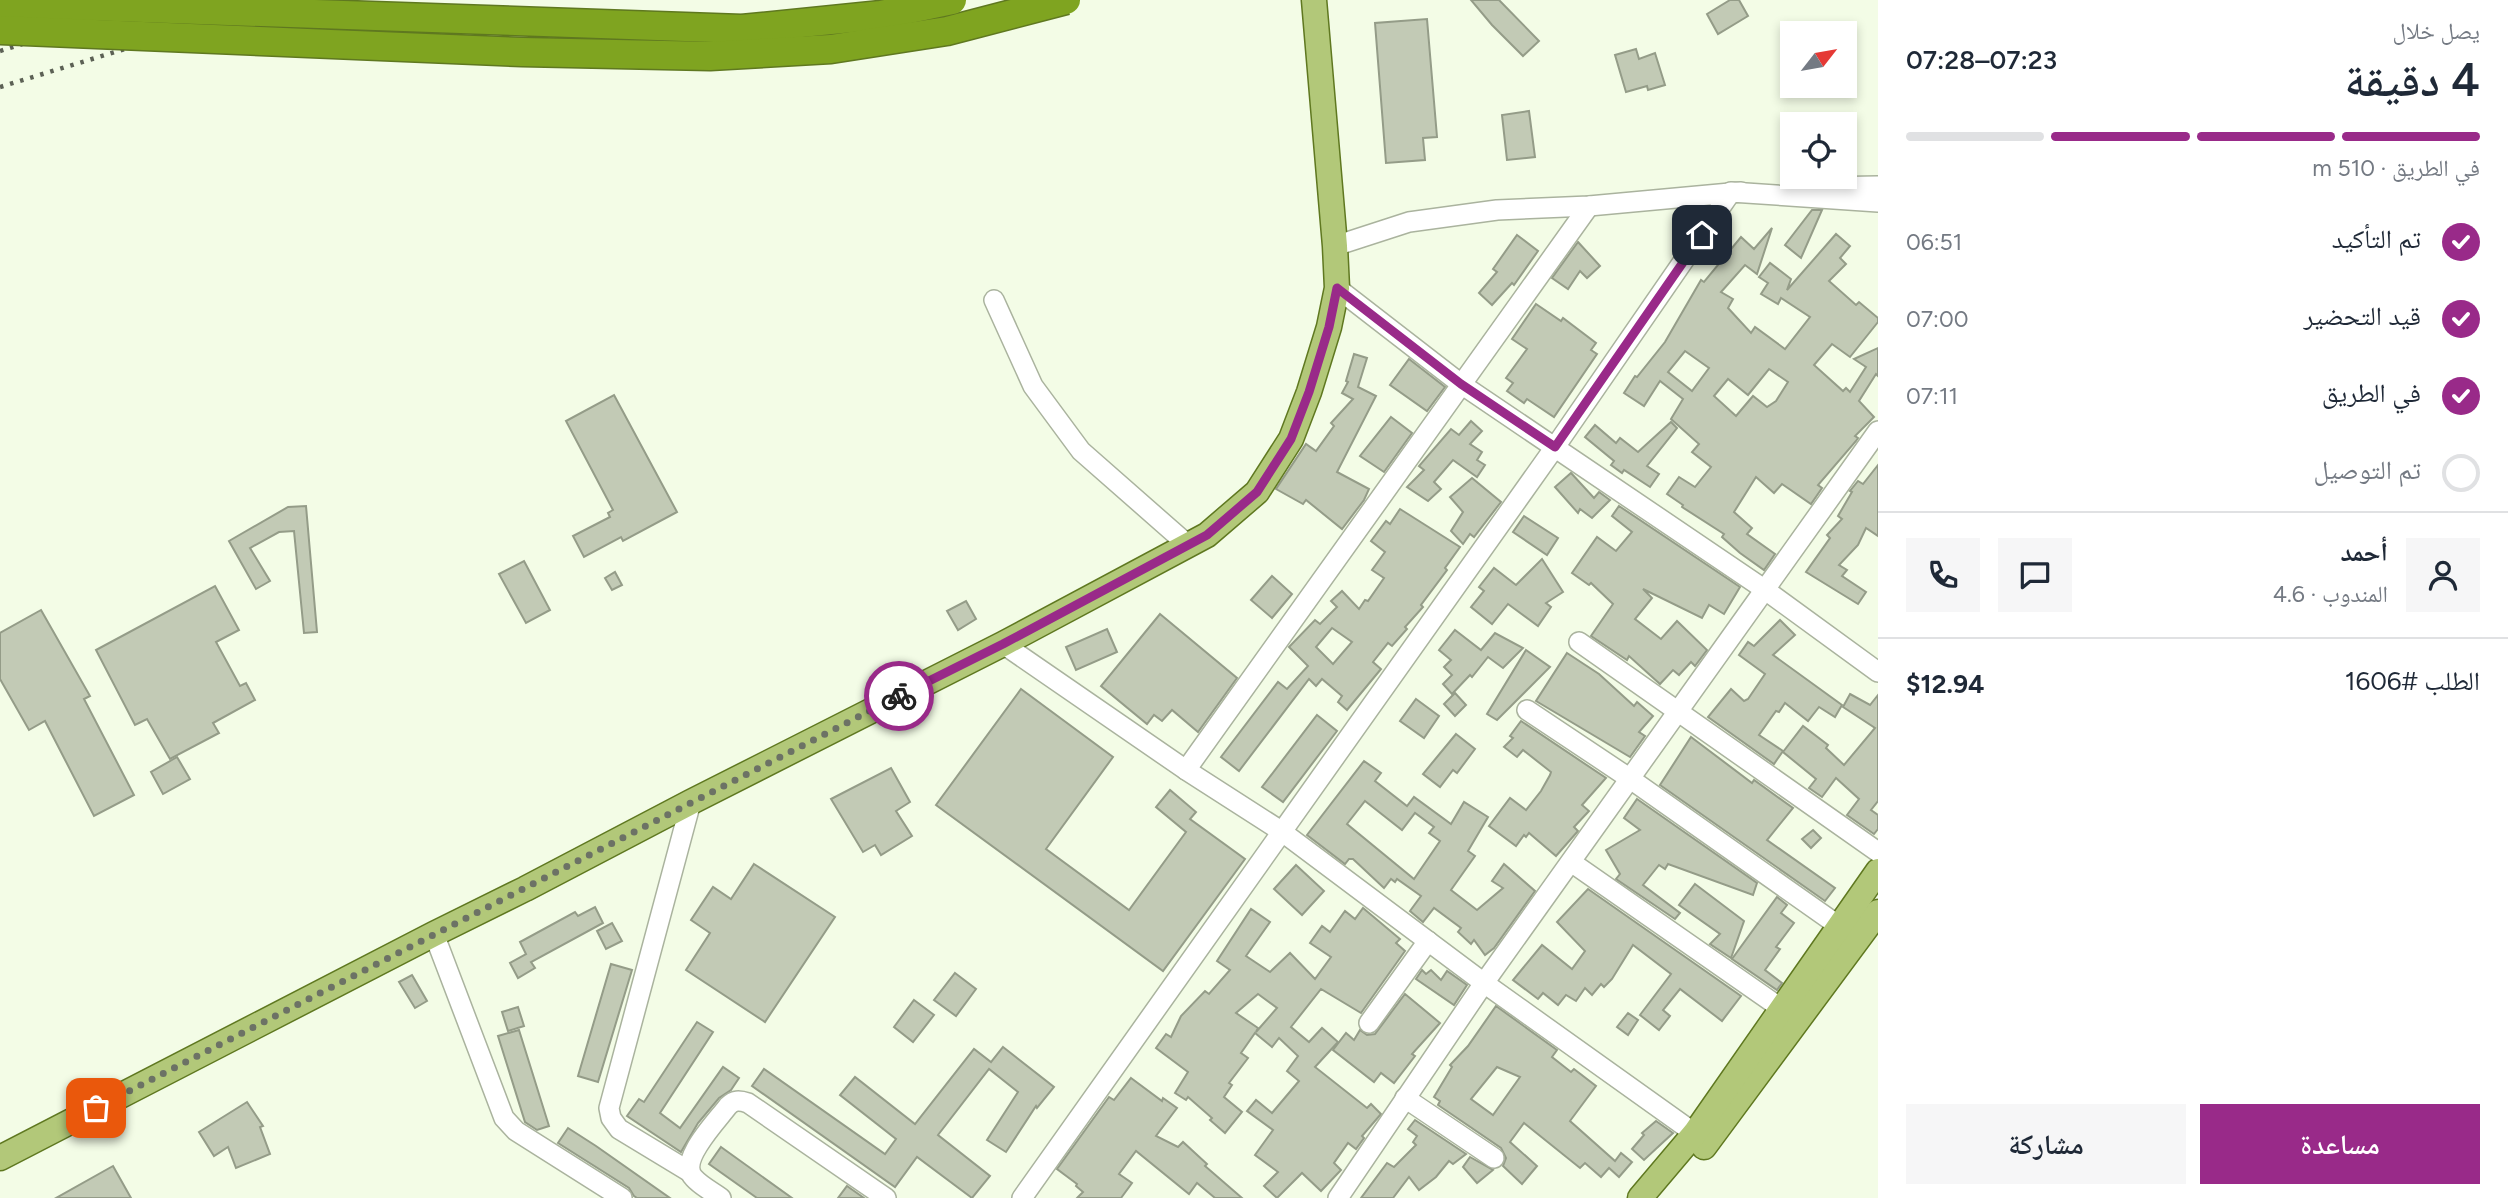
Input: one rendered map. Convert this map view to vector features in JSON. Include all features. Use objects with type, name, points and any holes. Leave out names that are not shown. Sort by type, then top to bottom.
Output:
[{"type":"highway","points":[[0,7],[87,6],[742,29],[881,15],[952,0]]},
{"type":"highway","points":[[0,30],[522,52],[710,56],[831,49],[947,31],[1066,0]]},
{"type":"main road","points":[[0,1158],[1003,644],[1207,535],[1257,492],[1291,439],[1329,327],[1337,288],[1314,0]]},
{"type":"main road","points":[[1660,1198],[1782,1009],[1878,871]]},
{"type":"main road","points":[[1640,1198],[1701,1137],[1878,912]]},
{"type":"street","points":[[1335,246],[1409,222],[1497,211],[1589,206],[1731,192],[1878,186]]},
{"type":"street","points":[[1731,192],[1878,202]]},
{"type":"street","points":[[1022,1198],[1555,447],[1731,192]]},
{"type":"street","points":[[1186,770],[1589,206]]},
{"type":"street","points":[[1337,288],[1461,384],[1763,589],[1878,672]]},
{"type":"street","points":[[994,300],[1033,387],[1081,451],[1188,545]]},
{"type":"street","points":[[1338,1198],[1484,983],[1878,431]]},
{"type":"street","points":[[1580,642],[1878,852]]},
{"type":"street","points":[[1003,644],[1186,770],[1281,831],[1484,983],[1701,1137]]},
{"type":"street","points":[[1527,710],[1629,778],[1839,926]]},
{"type":"street","points":[[691,802],[609,1108],[611,1118],[618,1129],[690,1172],[721,1198]]},
{"type":"street","points":[[1571,862],[1782,1009]]},
{"type":"street","points":[[434,934],[504,1118],[516,1131],[622,1198]]},
{"type":"street","points":[[1369,1023],[1428,941]]},
{"type":"street","points":[[1405,1098],[1494,1158]]},
{"type":"street","points":[[690,1172],[690,1158],[732,1102],[740,1101],[886,1198]]},
{"type":"building","points":[[1471,0],[1499,0],[1539,41],[1523,56]]},
{"type":"building","points":[[1730,0],[1739,0],[1748,16],[1718,34],[1707,14]]},
{"type":"building","points":[[1427,19],[1437,137],[1423,138],[1425,160],[1386,163],[1375,23]]},
{"type":"building","points":[[1636,49],[1639,59],[1655,53],[1665,85],[1648,90],[1647,86],[1626,92],[1615,55]]},
{"type":"building","points":[[1529,111],[1535,157],[1507,160],[1502,115]]},
{"type":"building","points":[[1812,210],[1822,210],[1801,258],[1785,245]]},
{"type":"building","points":[[1772,228],[1757,274],[1745,265],[1721,292],[1733,299],[1728,308],[1751,333],[1755,327],[1785,349],[1810,317],[1781,298],[1778,304],[1761,294],[1768,283],[1759,277],[1770,263],[1791,279],[1787,290],[1836,234],[1850,246],[1840,258],[1846,264],[1829,281],[1856,305],[1859,302],[1878,318],[1878,322],[1850,357],[1832,344],[1814,365],[1843,391],[1846,388],[1850,392],[1866,367],[1854,359],[1878,348],[1878,376],[1876,374],[1859,401],[1874,417],[1855,436],[1858,438],[1856,441],[1818,485],[1822,488],[1811,504],[1782,484],[1774,493],[1756,477],[1734,512],[1752,528],[1747,534],[1775,554],[1764,570],[1722,537],[1724,534],[1667,494],[1679,477],[1695,487],[1711,467],[1692,452],[1699,444],[1671,419],[1683,399],[1660,381],[1644,406],[1624,393],[1665,342],[1701,280],[1704,282],[1741,237],[1754,249]],"holes":[[[1685,351],[1709,368],[1692,391],[1668,372]],[[1769,369],[1788,382],[1776,401],[1767,407],[1753,396],[1736,416],[1714,396],[1728,379],[1748,395]]]},
{"type":"building","points":[[1517,235],[1538,251],[1514,285],[1512,283],[1492,305],[1479,293],[1497,272],[1493,269]]},
{"type":"building","points":[[1578,242],[1600,266],[1587,278],[1580,271],[1568,289],[1552,278]]},
{"type":"building","points":[[1536,304],[1561,321],[1563,318],[1596,343],[1591,350],[1597,354],[1554,417],[1527,399],[1524,403],[1507,391],[1513,383],[1506,378],[1527,349],[1512,339]]},
{"type":"building","points":[[1354,354],[1367,358],[1358,387],[1376,396],[1337,472],[1369,489],[1342,529],[1306,500],[1303,504],[1276,489],[1306,444],[1316,451],[1334,426],[1331,423],[1353,399],[1342,393],[1348,382],[1346,381]]},
{"type":"building","points":[[1409,359],[1445,387],[1427,411],[1390,385]]},
{"type":"building","points":[[614,395],[677,512],[623,541],[621,537],[584,557],[573,536],[610,517],[608,513],[613,510],[566,421]]},
{"type":"building","points":[[1391,417],[1412,433],[1384,472],[1360,456]]},
{"type":"building","points":[[1471,421],[1482,431],[1470,444],[1482,452],[1477,460],[1485,465],[1477,477],[1453,460],[1434,482],[1441,489],[1428,501],[1407,487],[1424,470],[1419,466],[1451,429],[1459,435]]},
{"type":"building","points":[[1671,422],[1677,428],[1647,466],[1659,474],[1650,487],[1611,465],[1614,461],[1585,437],[1595,425],[1616,443],[1620,438],[1638,452]]},
{"type":"building","points":[[1878,465],[1878,536],[1866,528],[1858,545],[1839,565],[1847,570],[1842,576],[1866,592],[1858,604],[1806,572],[1830,538],[1827,535],[1842,519],[1838,516],[1852,492],[1850,491],[1858,481],[1863,484]]},
{"type":"building","points":[[1571,473],[1594,498],[1599,492],[1610,500],[1592,518],[1580,509],[1578,513],[1555,487]]},
{"type":"building","points":[[1472,478],[1501,502],[1474,537],[1470,534],[1463,544],[1451,531],[1463,512],[1450,497]]},
{"type":"building","points":[[306,506],[317,632],[304,633],[294,531],[279,532],[250,548],[270,581],[256,589],[229,541],[288,507]]},
{"type":"building","points":[[1619,506],[1740,587],[1724,614],[1709,605],[1702,618],[1643,589],[1652,598],[1635,619],[1661,639],[1677,621],[1707,650],[1695,666],[1691,662],[1679,675],[1673,670],[1660,684],[1629,656],[1627,660],[1591,636],[1613,604],[1591,583],[1589,585],[1572,573],[1597,537],[1616,551],[1632,532],[1612,516]]},
{"type":"building","points":[[1400,509],[1460,547],[1421,605],[1423,607],[1405,627],[1407,629],[1392,646],[1388,643],[1373,662],[1381,669],[1347,710],[1338,702],[1342,696],[1322,679],[1316,686],[1309,679],[1239,771],[1221,757],[1278,682],[1287,689],[1308,666],[1289,647],[1315,620],[1320,624],[1337,607],[1331,601],[1342,591],[1359,609],[1384,578],[1372,570],[1385,552],[1371,541],[1386,521],[1390,524]],"holes":[[[1332,628],[1352,642],[1333,664],[1316,647]]]},
{"type":"building","points":[[1524,516],[1558,538],[1547,555],[1513,532]]},
{"type":"building","points":[[1542,559],[1563,592],[1546,603],[1551,607],[1538,626],[1508,604],[1492,624],[1471,607],[1484,591],[1479,587],[1494,568],[1516,585]]},
{"type":"building","points":[[524,561],[550,610],[526,623],[499,574]]},
{"type":"building","points":[[615,572],[622,585],[612,590],[605,578]]},
{"type":"building","points":[[1272,576],[1292,594],[1272,618],[1251,600]]},
{"type":"building","points":[[215,586],[239,630],[216,642],[240,686],[246,683],[255,700],[213,723],[219,733],[170,759],[147,719],[135,725],[96,650]]},
{"type":"building","points":[[966,601],[976,619],[958,630],[947,611]]},
{"type":"building","points":[[41,610],[90,696],[84,699],[134,795],[94,816],[45,721],[29,730],[0,679],[0,633]]},
{"type":"building","points":[[1160,614],[1237,678],[1198,732],[1172,710],[1162,721],[1154,715],[1147,724],[1101,686]]},
{"type":"building","points":[[1780,620],[1795,635],[1773,655],[1842,705],[1835,717],[1819,707],[1808,721],[1785,703],[1759,735],[1783,751],[1774,764],[1708,717],[1731,689],[1744,701],[1748,699],[1765,674],[1739,655],[1748,642],[1754,646]]},
{"type":"building","points":[[1107,629],[1117,652],[1076,670],[1066,647]]},
{"type":"building","points":[[1455,630],[1481,650],[1495,633],[1523,648],[1503,668],[1488,657],[1472,677],[1470,675],[1452,694],[1443,684],[1452,675],[1444,667],[1451,660],[1439,650]]},
{"type":"building","points":[[1526,650],[1550,667],[1497,720],[1487,714]]},
{"type":"building","points":[[1567,653],[1599,674],[1634,706],[1637,702],[1653,716],[1639,732],[1645,736],[1630,757],[1536,701]]},
{"type":"building","points":[[1021,689],[1113,757],[1046,849],[1129,910],[1186,832],[1156,807],[1170,790],[1196,812],[1190,819],[1245,859],[1163,971],[936,805]]},
{"type":"building","points":[[1455,693],[1466,705],[1455,716],[1444,704]]},
{"type":"building","points":[[1850,694],[1870,705],[1878,695],[1878,801],[1871,810],[1878,815],[1878,829],[1874,834],[1847,815],[1859,799],[1836,778],[1822,797],[1809,788],[1816,779],[1783,752],[1803,726],[1828,745],[1826,748],[1844,765],[1875,728],[1843,707]]},
{"type":"building","points":[[1416,699],[1439,716],[1424,738],[1400,721]]},
{"type":"building","points":[[1317,715],[1337,731],[1283,802],[1262,787]]},
{"type":"building","points":[[1521,721],[1606,778],[1582,805],[1589,811],[1574,827],[1578,831],[1556,856],[1529,833],[1526,837],[1524,835],[1516,846],[1489,826],[1510,798],[1526,810],[1551,772],[1523,750],[1517,757],[1504,747],[1513,738],[1510,736]]},
{"type":"building","points":[[1456,734],[1475,749],[1457,773],[1453,770],[1440,787],[1423,774]]},
{"type":"building","points":[[1691,737],[1752,783],[1754,780],[1793,808],[1767,840],[1835,888],[1825,901],[1660,785]]},
{"type":"building","points":[[177,757],[190,779],[163,794],[151,772]]},
{"type":"building","points":[[1364,761],[1381,773],[1375,781],[1407,806],[1414,797],[1451,824],[1464,802],[1488,817],[1468,851],[1475,856],[1451,890],[1477,910],[1503,888],[1492,881],[1504,864],[1535,891],[1494,948],[1485,955],[1474,940],[1471,944],[1458,932],[1461,928],[1434,908],[1423,922],[1410,911],[1421,896],[1397,879],[1395,882],[1391,879],[1384,888],[1353,859],[1349,859],[1345,864],[1307,835]],"holes":[[[1365,801],[1402,830],[1415,813],[1434,827],[1429,833],[1440,841],[1414,879],[1347,824]]]},
{"type":"building","points":[[891,768],[910,802],[896,811],[912,836],[881,855],[875,845],[863,852],[831,799]]},
{"type":"building","points":[[1637,799],[1757,883],[1753,895],[1668,864],[1665,869],[1659,865],[1643,885],[1680,913],[1675,919],[1616,879],[1620,874],[1606,850],[1640,830],[1624,818]]},
{"type":"building","points":[[1813,830],[1821,838],[1811,848],[1802,839]]},
{"type":"building","points":[[754,864],[835,917],[765,1022],[686,970],[710,933],[691,920],[713,887],[731,899]]},
{"type":"building","points":[[1296,865],[1324,891],[1302,915],[1274,889]]},
{"type":"building","points":[[1695,884],[1744,921],[1731,958],[1710,944],[1720,934],[1679,905]]},
{"type":"building","points":[[1588,889],[1741,996],[1722,1021],[1680,989],[1663,1010],[1670,1016],[1659,1030],[1640,1015],[1671,974],[1633,945],[1604,987],[1601,984],[1592,995],[1585,988],[1576,1001],[1566,995],[1558,1005],[1543,993],[1538,999],[1513,980],[1542,945],[1572,969],[1585,951],[1557,922]]},
{"type":"building","points":[[1777,897],[1787,905],[1781,913],[1794,923],[1776,947],[1780,949],[1765,970],[1782,983],[1777,990],[1732,959]]},
{"type":"building","points":[[595,907],[603,923],[531,962],[535,968],[518,978],[510,963],[526,954],[520,942],[575,912],[578,916]]},
{"type":"building","points":[[1363,908],[1400,939],[1396,943],[1405,951],[1361,1013],[1321,989],[1291,1027],[1309,1042],[1322,1028],[1338,1042],[1315,1067],[1367,1108],[1371,1104],[1381,1114],[1362,1136],[1364,1138],[1356,1149],[1348,1143],[1334,1163],[1341,1170],[1321,1191],[1302,1173],[1277,1198],[1264,1186],[1278,1172],[1255,1155],[1273,1130],[1247,1111],[1256,1100],[1272,1113],[1299,1081],[1287,1071],[1298,1056],[1279,1038],[1272,1047],[1255,1033],[1241,1053],[1248,1058],[1229,1083],[1232,1085],[1224,1097],[1242,1112],[1225,1133],[1188,1097],[1186,1100],[1175,1093],[1188,1072],[1156,1048],[1166,1034],[1171,1037],[1181,1016],[1205,991],[1209,994],[1230,970],[1217,961],[1251,909],[1270,922],[1246,956],[1270,972],[1290,953],[1315,979],[1331,957],[1310,943],[1322,926],[1330,932],[1345,911],[1355,919]],"holes":[[[1258,994],[1277,1008],[1256,1032],[1258,1028],[1236,1013]]]},
{"type":"building","points":[[612,923],[622,941],[606,949],[597,931]]},
{"type":"building","points":[[611,964],[632,970],[598,1082],[578,1076]]},
{"type":"building","points":[[1422,970],[1426,974],[1431,970],[1441,980],[1447,971],[1467,985],[1454,1005],[1416,979]]},
{"type":"building","points":[[955,973],[976,989],[956,1016],[934,1000]]},
{"type":"building","points":[[412,975],[427,1001],[415,1008],[399,982]]},
{"type":"building","points":[[1405,994],[1440,1023],[1412,1054],[1415,1056],[1394,1083],[1381,1073],[1374,1082],[1333,1050],[1346,1033],[1354,1040],[1360,1030],[1367,1035],[1375,1034]]},
{"type":"building","points":[[914,1000],[934,1015],[913,1042],[894,1027]]},
{"type":"building","points":[[1496,1006],[1557,1050],[1552,1057],[1596,1086],[1570,1121],[1615,1161],[1621,1153],[1632,1162],[1619,1177],[1609,1168],[1601,1177],[1585,1163],[1580,1168],[1524,1123],[1510,1142],[1537,1166],[1522,1184],[1503,1166],[1506,1158],[1501,1148],[1438,1105],[1440,1101],[1434,1097],[1452,1067],[1450,1065],[1468,1046]],"holes":[[[1497,1067],[1520,1077],[1493,1115],[1471,1099]]]},
{"type":"building","points":[[518,1007],[524,1026],[508,1031],[502,1012]]},
{"type":"building","points":[[1628,1013],[1638,1020],[1628,1035],[1617,1027]]},
{"type":"building","points":[[697,1022],[713,1032],[660,1113],[680,1128],[723,1067],[739,1078],[731,1090],[719,1098],[698,1123],[681,1152],[627,1116],[639,1099],[644,1102]]},
{"type":"building","points":[[519,1030],[549,1126],[537,1130],[525,1122],[498,1036]]},
{"type":"building","points":[[1003,1047],[1054,1087],[1037,1108],[1036,1106],[1006,1152],[987,1140],[1018,1092],[989,1069],[938,1135],[990,1176],[972,1198],[917,1157],[895,1187],[752,1086],[764,1069],[885,1154],[896,1139],[840,1095],[855,1077],[915,1124],[974,1049],[991,1062]]},
{"type":"building","points":[[1131,1078],[1162,1101],[1163,1098],[1177,1108],[1156,1136],[1178,1147],[1183,1142],[1207,1164],[1205,1166],[1242,1198],[1215,1198],[1197,1183],[1189,1194],[1136,1151],[1119,1174],[1132,1183],[1121,1198],[1077,1198],[1083,1192],[1057,1169],[1109,1097],[1114,1100]]},
{"type":"building","points":[[247,1102],[263,1126],[260,1127],[270,1154],[236,1168],[228,1147],[214,1156],[199,1132]]},
{"type":"building","points":[[1415,1120],[1466,1154],[1453,1164],[1449,1161],[1436,1177],[1419,1190],[1409,1177],[1393,1198],[1361,1198],[1387,1163],[1394,1167],[1416,1145],[1413,1142],[1417,1136],[1408,1129]]},
{"type":"building","points":[[1656,1121],[1673,1133],[1644,1160],[1632,1149],[1644,1135],[1642,1133]]},
{"type":"building","points":[[568,1128],[670,1198],[634,1196],[629,1188],[558,1143]]},
{"type":"building","points":[[721,1147],[792,1198],[757,1198],[709,1164]]},
{"type":"building","points":[[1470,1157],[1493,1170],[1477,1183],[1463,1167]]},
{"type":"building","points":[[113,1166],[131,1198],[56,1198]]},
{"type":"building","points":[[847,1186],[864,1198],[838,1198]]},
{"type":"railway","points":[[0,51],[163,0]]},
{"type":"railway","points":[[0,87],[286,0]]},
{"type":"way so far","points":[[96,1108],[899,696]]},
{"type":"route","points":[[899,696],[1207,535],[1257,492],[1291,439],[1329,327],[1337,288],[1461,384],[1555,447],[1702,235]]}]
